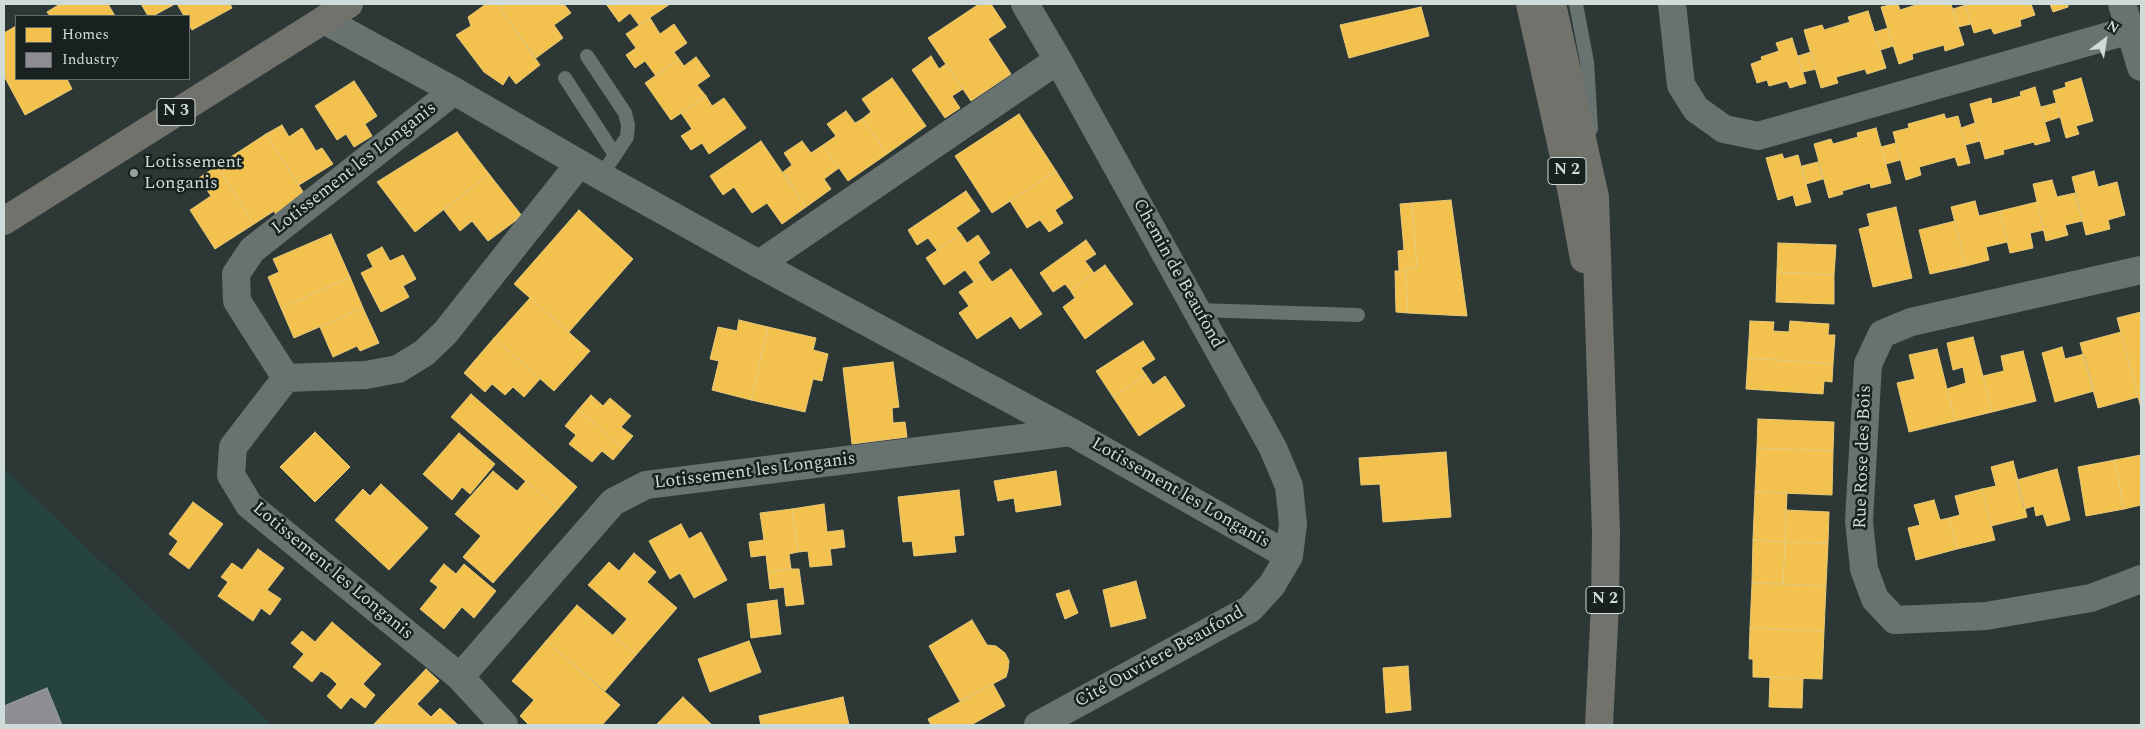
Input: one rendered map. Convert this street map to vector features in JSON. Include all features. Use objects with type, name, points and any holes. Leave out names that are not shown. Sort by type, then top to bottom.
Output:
[{"type":"main road","name":"N 3","points":[[4,220],[349,4]]},
{"type":"main road","name":"N 2","points":[[1530,4],[1571,188],[1599,339]]},
{"type":"main road","name":"N 2","points":[[1552,4],[1596,197],[1606,532],[1605,604],[1599,725]]},
{"type":"street","name":"Chemin de Beaufond","points":[[1024,4],[1058,60],[1273,448],[1289,486],[1293,524],[1289,556]]},
{"type":"street","points":[[1672,4],[1681,85],[1696,109],[1724,129],[1758,136],[2130,30]]},
{"type":"street","points":[[2122,4],[2141,68]]},
{"type":"street","name":"Lotissement les Longanis","points":[[324,20],[454,91],[598,165],[759,264],[1071,432],[1289,556]]},
{"type":"street","points":[[759,264],[1058,60]]},
{"type":"street","name":"Lotissement les Longanis","points":[[454,91],[252,250],[236,274],[237,301],[286,378],[233,447],[231,475],[249,505],[460,678],[504,725]]},
{"type":"street","points":[[286,378],[366,375],[398,369],[424,353],[598,165]]},
{"type":"street","name":"Rue Rose des Bois","points":[[2141,270],[1911,322],[1882,334],[1868,364],[1859,521],[1864,569],[1876,598],[1895,620],[1986,616],[2091,598],[2141,579]]},
{"type":"street","name":"Lotissement les Longanis","points":[[460,678],[613,502],[646,485],[1071,432]]},
{"type":"street","name":"Cité Ouvriere Beaufond","points":[[1038,725],[1250,609],[1272,585],[1289,556]]},
{"type":"lane","points":[[1576,4],[1587,62],[1596,197]]},
{"type":"lane","points":[[565,78],[598,165],[627,137],[627,119],[625,113],[587,56]]},
{"type":"lane","points":[[1196,310],[1358,315]]},
{"type":"shaded area","points":[[4,468],[272,725],[4,725]]},
{"type":"building: Homes","points":[[60,4],[108,4],[114,15],[49,15],[47,12]]},
{"type":"building: Homes","points":[[141,4],[175,4],[155,15],[147,15]]},
{"type":"building: Homes","points":[[177,4],[230,4],[232,8],[192,30],[190,27],[190,15],[183,15]]},
{"type":"building: Homes","points":[[486,4],[497,4],[540,65],[516,84],[509,75],[503,85],[484,72],[456,35],[471,26],[468,17]]},
{"type":"building: Homes","points":[[497,4],[564,4],[571,13],[554,25],[563,38],[536,58]]},
{"type":"building: Homes","points":[[606,4],[670,4],[639,25],[630,13],[619,22]]},
{"type":"building: Homes","points":[[979,4],[991,4],[1006,27],[988,39],[1011,74],[971,101],[928,38]]},
{"type":"building: Homes","points":[[1898,4],[1900,10],[1919,4],[1951,4],[1964,45],[1945,51],[1944,45],[1912,54],[1913,59],[1899,64],[1881,7]]},
{"type":"building: Homes","points":[[1965,4],[2031,4],[2035,15],[2020,20],[2021,26],[1994,34],[1991,28],[1974,33]]},
{"type":"building: Homes","points":[[2050,4],[2068,4],[2068,7],[2053,12]]},
{"type":"building: Homes","points":[[1966,5],[1971,24],[1958,27],[1953,9]]},
{"type":"building: Homes","points":[[1421,7],[1429,36],[1349,58],[1340,25]]},
{"type":"building: Homes","points":[[1868,11],[1886,68],[1867,74],[1865,69],[1836,77],[1838,83],[1821,88],[1804,30],[1822,25],[1824,30],[1850,22],[1848,17]]},
{"type":"building: Homes","points":[[650,18],[660,34],[674,24],[687,43],[674,52],[679,59],[656,76],[645,61],[635,68],[626,55],[636,48],[626,34]]},
{"type":"building: Homes","points":[[15,27],[15,80],[68,80],[72,89],[25,115],[4,76],[4,33]]},
{"type":"building: Homes","points":[[1888,28],[1893,46],[1880,50],[1875,32]]},
{"type":"building: Homes","points":[[1792,38],[1806,83],[1790,88],[1787,81],[1769,86],[1767,80],[1757,83],[1751,64],[1762,60],[1761,57],[1779,51],[1776,43]]},
{"type":"building: Homes","points":[[1811,52],[1816,69],[1803,72],[1798,56]]},
{"type":"building: Homes","points":[[931,56],[939,69],[946,64],[963,89],[952,96],[960,108],[945,118],[912,70]]},
{"type":"building: Homes","points":[[696,57],[710,76],[697,85],[706,96],[671,120],[645,83],[679,59],[684,66]]},
{"type":"building: Homes","points":[[892,78],[926,126],[887,154],[862,119],[871,112],[862,99]]},
{"type":"building: Homes","points":[[2081,78],[2093,121],[2076,126],[2079,134],[2066,138],[2053,91],[2066,87],[2065,83]]},
{"type":"building: Homes","points":[[354,81],[377,116],[365,124],[372,136],[354,147],[346,134],[337,140],[315,106]]},
{"type":"building: Homes","points":[[2035,87],[2050,141],[2035,145],[2034,142],[2003,150],[2004,154],[1985,159],[1970,104],[1991,98],[1992,104],[2021,96],[2020,92]]},
{"type":"building: Homes","points":[[706,96],[712,106],[724,98],[746,128],[709,154],[702,143],[691,150],[681,136],[692,129],[681,113]]},
{"type":"building: Homes","points":[[2056,103],[2060,117],[2045,122],[2041,107]]},
{"type":"building: Homes","points":[[846,111],[855,123],[862,119],[887,154],[848,181],[823,145],[836,136],[827,124]]},
{"type":"building: Homes","points":[[1019,114],[1056,171],[992,213],[955,156]]},
{"type":"building: Homes","points":[[1944,114],[1946,119],[1958,116],[1970,163],[1958,166],[1955,157],[1919,167],[1921,175],[1906,180],[1893,132],[1909,128],[1908,124]]},
{"type":"building: Homes","points":[[1975,123],[1980,141],[1965,145],[1961,128]]},
{"type":"building: Homes","points":[[282,125],[289,137],[302,128],[316,151],[322,148],[333,164],[299,185],[266,134]]},
{"type":"building: Homes","points":[[1876,128],[1891,183],[1871,188],[1870,183],[1842,191],[1843,194],[1829,198],[1814,144],[1831,139],[1833,144],[1858,137],[1857,133]]},
{"type":"building: Homes","points":[[457,132],[489,174],[415,232],[377,182]]},
{"type":"building: Homes","points":[[266,134],[307,198],[277,217],[274,211],[254,224],[217,166]]},
{"type":"building: Homes","points":[[761,141],[806,207],[782,224],[767,203],[752,213],[734,187],[723,195],[710,176]]},
{"type":"building: Homes","points":[[802,141],[811,153],[823,145],[839,168],[824,179],[831,189],[806,207],[783,172],[792,165],[784,153]]},
{"type":"building: Homes","points":[[1896,143],[1900,160],[1886,164],[1881,147]]},
{"type":"building: Homes","points":[[1782,154],[1784,159],[1798,155],[1811,202],[1796,206],[1793,195],[1778,200],[1766,158]]},
{"type":"building: Homes","points":[[1818,162],[1823,179],[1806,184],[1802,166]]},
{"type":"building: Homes","points":[[217,166],[254,224],[215,249],[190,210],[211,196],[199,178]]},
{"type":"building: Homes","points":[[1056,171],[1073,198],[1055,210],[1063,223],[1049,232],[1040,220],[1027,228],[1010,201]]},
{"type":"building: Homes","points":[[2094,171],[2098,187],[2117,182],[2125,215],[2108,220],[2110,229],[2086,235],[2072,177]]},
{"type":"building: Homes","points":[[489,174],[522,216],[488,241],[472,221],[460,231],[444,210]]},
{"type":"building: Homes","points":[[2052,180],[2057,197],[2075,193],[2082,221],[2065,225],[2068,235],[2046,241],[2033,184]]},
{"type":"building: Homes","points":[[966,191],[980,211],[956,228],[961,234],[937,250],[928,238],[917,245],[908,230]]},
{"type":"building: Homes","points":[[1451,200],[1467,316],[1408,313],[1405,269],[1417,268],[1412,203]]},
{"type":"building: Homes","points":[[1975,201],[1979,216],[2000,211],[2007,242],[1986,247],[1989,260],[1966,266],[1951,207]]},
{"type":"building: Homes","points":[[2037,202],[2044,230],[2030,233],[2033,248],[2010,253],[2000,211]]},
{"type":"building: Homes","points":[[1412,203],[1417,268],[1405,269],[1408,313],[1396,312],[1395,271],[1399,271],[1398,251],[1404,250],[1400,204]]},
{"type":"building: Homes","points":[[1896,207],[1912,278],[1873,287],[1859,229],[1870,226],[1867,214]]},
{"type":"building: Homes","points":[[579,210],[633,259],[569,332],[514,284]]},
{"type":"building: Homes","points":[[1955,221],[1966,266],[1930,274],[1919,230]]},
{"type":"building: Homes","points":[[331,234],[350,277],[281,308],[268,277],[279,272],[273,259]]},
{"type":"building: Homes","points":[[961,234],[967,243],[978,235],[990,253],[978,262],[986,274],[974,282],[965,270],[944,285],[926,258]]},
{"type":"building: Homes","points":[[1086,240],[1096,254],[1085,261],[1094,273],[1070,290],[1065,284],[1053,292],[1040,273]]},
{"type":"building: Homes","points":[[1778,243],[1836,245],[1834,275],[1777,272]]},
{"type":"building: Homes","points":[[382,247],[390,261],[403,255],[416,279],[403,286],[409,297],[381,312],[361,273],[373,267],[367,255]]},
{"type":"building: Homes","points":[[1105,265],[1133,304],[1085,339],[1063,307],[1075,298],[1070,290]]},
{"type":"building: Homes","points":[[1011,269],[1042,314],[1020,329],[1011,316],[977,339],[959,313],[969,306],[959,292],[986,274],[992,282]]},
{"type":"building: Homes","points":[[1777,272],[1834,275],[1834,304],[1776,302]]},
{"type":"building: Homes","points":[[350,277],[363,308],[294,338],[281,308]]},
{"type":"building: Homes","points":[[530,298],[590,351],[554,391],[494,338]]},
{"type":"building: Homes","points":[[363,308],[379,343],[360,351],[357,346],[333,357],[320,327]]},
{"type":"building: Homes","points":[[2141,312],[2141,408],[2117,318]]},
{"type":"building: Homes","points":[[739,320],[768,327],[751,400],[712,390],[719,361],[710,359],[718,327],[737,331]]},
{"type":"building: Homes","points":[[1750,321],[1774,322],[1773,331],[1789,332],[1790,321],[1829,324],[1828,335],[1835,335],[1833,364],[1748,358]]},
{"type":"building: Homes","points":[[768,327],[816,338],[813,350],[828,354],[822,381],[813,379],[805,412],[751,400]]},
{"type":"building: Homes","points":[[2121,332],[2138,397],[2098,408],[2080,343]]},
{"type":"building: Homes","points":[[1973,337],[1992,412],[1955,421],[1947,389],[1966,383],[1963,367],[1953,370],[1947,343]]},
{"type":"building: Homes","points":[[494,338],[540,379],[524,397],[513,387],[505,395],[492,384],[485,392],[464,373]]},
{"type":"building: Homes","points":[[1143,341],[1155,359],[1141,368],[1146,375],[1113,397],[1096,371]]},
{"type":"building: Homes","points":[[2062,347],[2065,359],[2084,354],[2094,391],[2055,402],[2042,353]]},
{"type":"building: Homes","points":[[1937,349],[1955,421],[1909,432],[1897,383],[1915,379],[1909,355]]},
{"type":"building: Homes","points":[[2023,351],[2036,401],[1992,412],[1983,376],[2004,371],[2001,356]]},
{"type":"building: Homes","points":[[1748,358],[1833,364],[1832,382],[1824,381],[1823,394],[1746,389]]},
{"type":"building: Homes","points":[[893,362],[899,407],[892,408],[893,423],[905,422],[907,437],[852,444],[843,368]]},
{"type":"building: Homes","points":[[1146,375],[1153,385],[1165,376],[1185,406],[1139,436],[1113,397]]},
{"type":"building: Homes","points":[[471,394],[577,487],[558,509],[451,417]]},
{"type":"building: Homes","points":[[591,395],[603,406],[610,398],[631,416],[621,427],[633,436],[623,448],[578,410]]},
{"type":"building: Homes","points":[[578,410],[623,448],[613,460],[602,451],[592,462],[569,444],[576,435],[565,426]]},
{"type":"building: Homes","points":[[1758,419],[1834,422],[1833,451],[1757,448]]},
{"type":"building: Homes","points":[[315,432],[350,467],[315,502],[280,467]]},
{"type":"building: Homes","points":[[459,433],[495,464],[470,494],[462,487],[452,500],[423,474]]},
{"type":"building: Homes","points":[[1757,448],[1833,451],[1832,495],[1755,492]]},
{"type":"building: Homes","points":[[1446,452],[1451,517],[1383,522],[1380,484],[1361,485],[1359,458]]},
{"type":"building: Homes","points":[[2141,455],[2141,505],[2124,509],[2115,460]]},
{"type":"building: Homes","points":[[2115,460],[2124,509],[2086,516],[2078,467]]},
{"type":"building: Homes","points":[[2013,461],[2027,517],[1991,526],[1982,489],[1996,486],[1991,467]]},
{"type":"building: Homes","points":[[2057,469],[2070,520],[2047,526],[2043,514],[2036,516],[2034,506],[2024,509],[2017,480]]},
{"type":"building: Homes","points":[[493,471],[517,491],[526,481],[558,509],[493,583],[463,557],[481,536],[455,514]]},
{"type":"building: Homes","points":[[1056,471],[1061,505],[1016,512],[1014,498],[998,501],[994,481]]},
{"type":"building: Homes","points":[[381,484],[428,528],[389,570],[335,520],[363,489],[370,496]]},
{"type":"building: Homes","points":[[1982,489],[1995,540],[1957,549],[1949,518],[1960,515],[1955,496]]},
{"type":"building: Homes","points":[[959,490],[964,535],[954,536],[956,552],[914,556],[912,541],[903,542],[898,497]]},
{"type":"building: Homes","points":[[1755,492],[1787,493],[1785,542],[1753,540]]},
{"type":"building: Homes","points":[[1934,500],[1940,520],[1949,518],[1957,549],[1916,560],[1908,528],[1920,525],[1914,505]]},
{"type":"building: Homes","points":[[193,502],[223,524],[189,569],[169,554],[178,541],[169,534]]},
{"type":"building: Homes","points":[[824,504],[827,532],[843,530],[845,547],[830,549],[832,565],[810,567],[808,551],[798,552],[792,509]]},
{"type":"building: Homes","points":[[792,509],[798,552],[789,554],[791,569],[768,572],[766,555],[751,557],[749,542],[764,540],[760,513]]},
{"type":"building: Homes","points":[[1786,510],[1829,512],[1828,543],[1785,542]]},
{"type":"building: Homes","points":[[681,524],[689,539],[701,532],[727,580],[694,598],[680,573],[670,579],[649,541]]},
{"type":"building: Homes","points":[[1753,540],[1785,542],[1783,584],[1752,583]]},
{"type":"building: Homes","points":[[1785,542],[1828,543],[1826,586],[1783,584]]},
{"type":"building: Homes","points":[[258,549],[284,568],[267,590],[281,599],[270,615],[261,608],[253,621],[218,596],[228,582],[221,577],[232,563],[242,570]]},
{"type":"building: Homes","points":[[634,553],[656,572],[647,582],[677,608],[636,655],[613,635],[627,619],[588,585],[609,562],[619,571]]},
{"type":"building: Homes","points":[[444,564],[456,574],[464,564],[496,591],[474,618],[462,607],[444,629],[420,609],[438,587],[430,581]]},
{"type":"building: Homes","points":[[799,569],[804,604],[786,606],[784,587],[770,589],[768,572]]},
{"type":"building: Homes","points":[[1136,581],[1146,618],[1111,627],[1103,590]]},
{"type":"building: Homes","points":[[1752,583],[1826,586],[1824,631],[1750,628]]},
{"type":"building: Homes","points":[[1069,590],[1078,613],[1065,619],[1056,594]]},
{"type":"building: Homes","points":[[777,600],[781,634],[751,638],[747,604]]},
{"type":"building: Homes","points":[[577,605],[636,655],[605,691],[546,641]]},
{"type":"building: Homes","points":[[972,620],[987,645],[996,646],[1005,653],[1009,661],[1008,670],[1006,677],[960,701],[929,646]]},
{"type":"building: Homes","points":[[332,622],[381,664],[363,684],[375,695],[365,708],[351,697],[341,709],[327,696],[337,684],[330,677],[321,671],[312,682],[293,667],[304,654],[291,643],[302,631],[315,642]]},
{"type":"building: Homes","points":[[1750,628],[1824,631],[1822,679],[1753,677],[1753,659],[1749,659]]},
{"type":"building: Homes","points":[[546,641],[620,705],[602,725],[529,725],[520,716],[534,700],[512,681]]},
{"type":"building: Homes","points":[[749,641],[761,672],[710,692],[698,659]]},
{"type":"building: Homes","points":[[1408,666],[1411,710],[1386,713],[1383,668]]},
{"type":"building: Homes","points":[[426,669],[439,681],[417,704],[431,717],[440,708],[458,725],[373,725]]},
{"type":"building: Homes","points":[[1770,677],[1803,679],[1802,708],[1769,707]]},
{"type":"building: Homes","points":[[993,684],[1005,706],[971,725],[931,725],[928,719]]},
{"type":"building: Homes","points":[[683,697],[712,725],[656,725]]},
{"type":"building: Homes","points":[[843,697],[849,725],[761,725],[759,716]]},
{"type":"building: Industry","points":[[47,688],[62,725],[4,725],[4,706]]},
{"type":"place","name":"Lotissement Longanis","points":[[134,173]]}]
